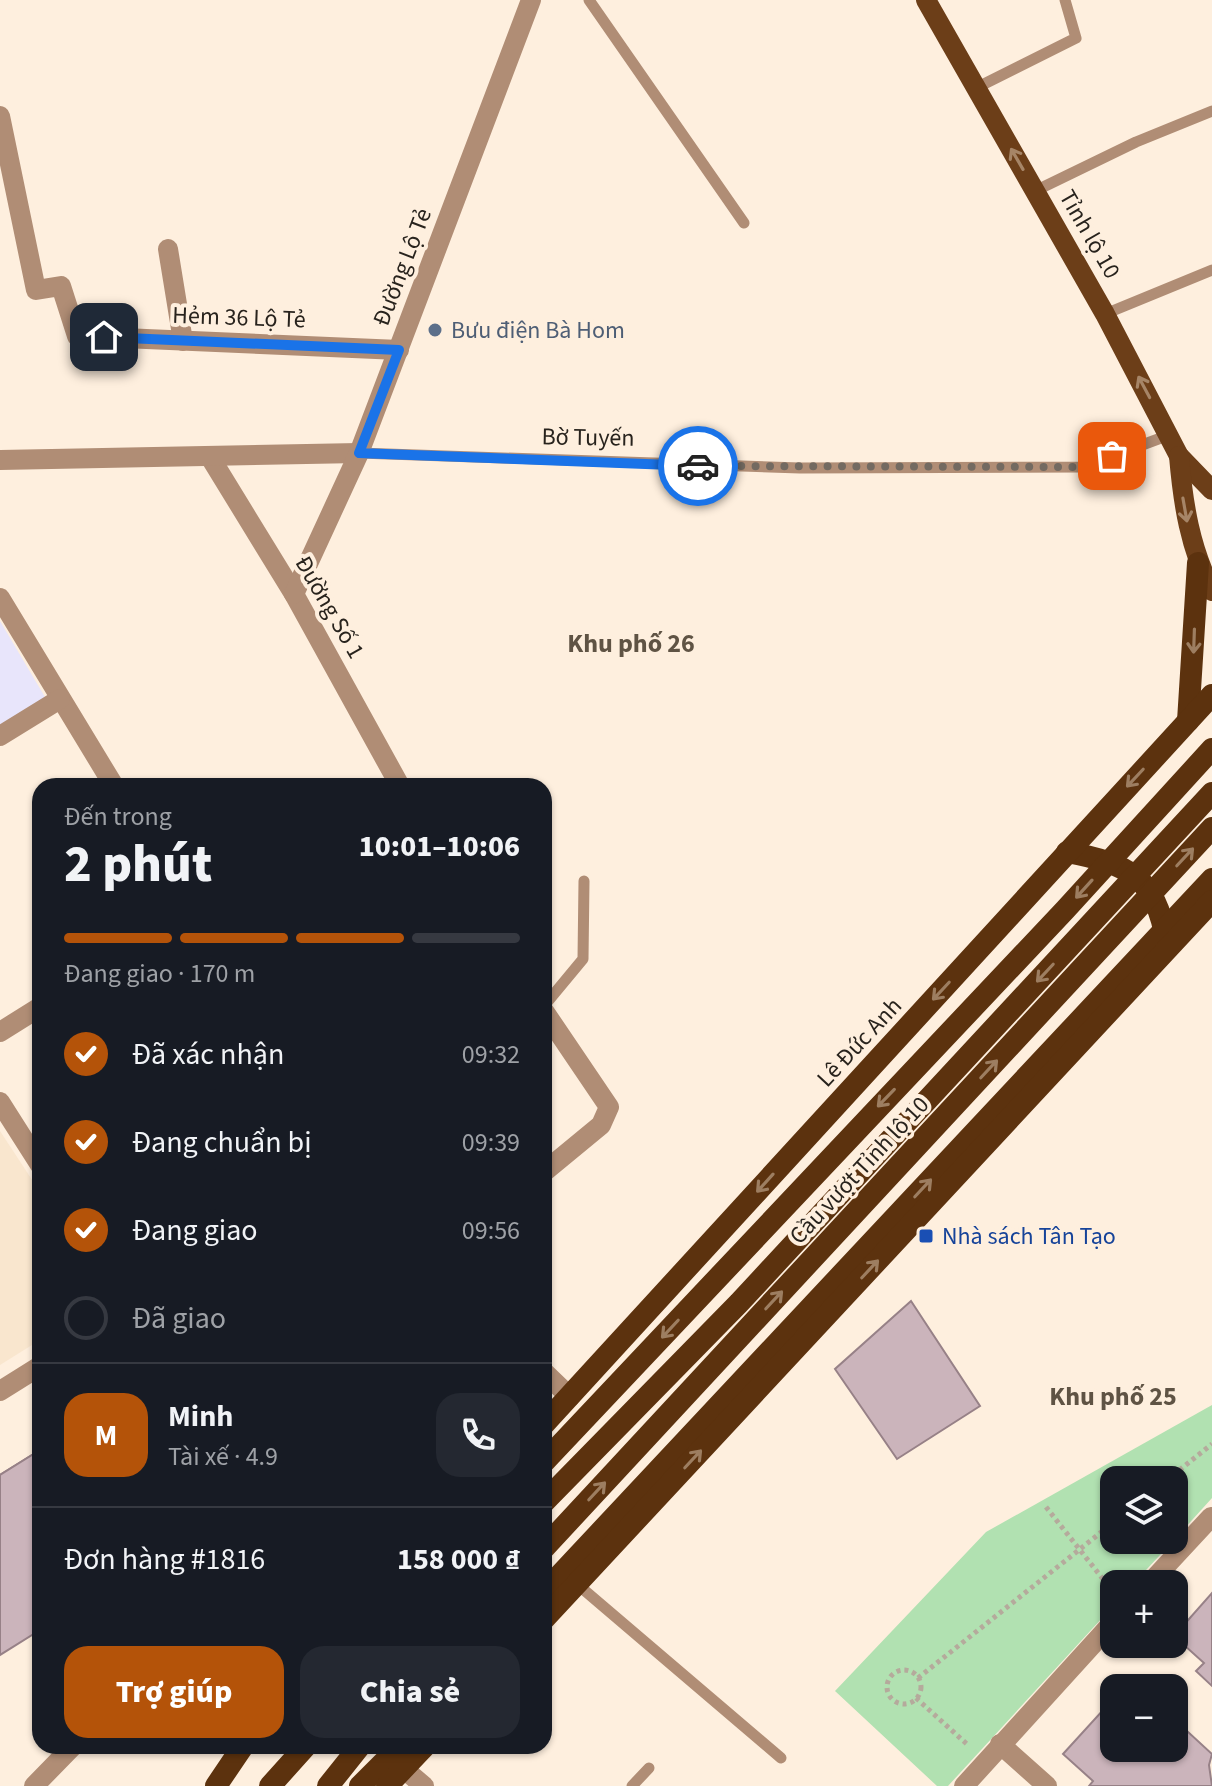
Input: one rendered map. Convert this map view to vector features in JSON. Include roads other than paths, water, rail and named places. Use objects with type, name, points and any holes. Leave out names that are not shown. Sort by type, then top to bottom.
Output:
[{"type":"highway","points":[[1188,721],[1198,563]]},
{"type":"highway","name":"Lê Đức Anh","points":[[552,1416],[1212,695]]},
{"type":"highway","name":"Cầu vượt Tỉnh lộ 10","points":[[552,1454],[1065,910],[1212,749]]},
{"type":"highway","name":"Cầu vượt Tỉnh lộ 10","points":[[552,1494],[739,1303],[1212,793]]},
{"type":"highway","name":"Cầu vượt Tỉnh lộ 10","points":[[552,1539],[1212,828]]},
{"type":"highway","points":[[1067,852],[1116,863],[1146,887],[1173,943]]},
{"type":"highway","points":[[552,1583],[1212,879]]},
{"type":"highway","points":[[552,1611],[1212,901]]},
{"type":"highway","points":[[1173,943],[1212,926]]},
{"type":"highway","points":[[881,1057],[926,1066],[943,1076],[969,1104],[977,1123],[981,1151]]},
{"type":"highway","points":[[216,1786],[238,1754]]},
{"type":"highway","points":[[259,1786],[280,1754]]},
{"type":"highway","points":[[270,1786],[299,1754]]},
{"type":"highway","points":[[328,1786],[353,1754]]},
{"type":"highway","points":[[374,1781],[394,1754]]},
{"type":"highway","points":[[374,1781],[404,1769],[418,1754]]},
{"type":"main road","name":"Tỉnh lộ 10","points":[[926,0],[1105,314],[1179,456],[1212,490]]},
{"type":"main road","points":[[1179,456],[1184,510],[1198,563],[1212,591]]},
{"type":"street","name":"Đường Lộ Tẻ","points":[[294,594],[359,453],[531,0]]},
{"type":"street","name":"Hẻm 36 Lộ Tẻ","points":[[0,116],[36,290],[61,286],[77,336],[399,350]]},
{"type":"street","points":[[168,249],[183,341]]},
{"type":"street","name":"Bờ Tuyến","points":[[1,456],[210,457],[359,453]]},
{"type":"street","name":"Đường Số 1","points":[[210,457],[294,594],[390,778]]},
{"type":"street","points":[[0,598],[109,778]]},
{"type":"street","points":[[0,736],[60,699]]},
{"type":"street","points":[[0,1032],[32,1012]]},
{"type":"street","points":[[552,1021],[609,1107],[601,1125],[552,1165]]},
{"type":"street","points":[[0,1102],[32,1152]]},
{"type":"street","points":[[0,1391],[32,1371]]},
{"type":"street","points":[[552,1380],[570,1397]]},
{"type":"street","points":[[1162,1570],[1211,1517]]},
{"type":"street","points":[[964,1786],[1100,1636]]},
{"type":"street","points":[[1000,1744],[1047,1786]]},
{"type":"street","points":[[34,1786],[65,1754]]},
{"type":"street","points":[[404,1769],[424,1786]]},
{"type":"lane","points":[[589,0],[744,223]]},
{"type":"lane","points":[[976,88],[1076,38],[1065,0]]},
{"type":"lane","points":[[1035,191],[1136,142],[1212,111]]},
{"type":"lane","points":[[1105,314],[1212,270]]},
{"type":"lane","name":"Bờ Tuyến","points":[[359,453],[800,468],[1083,467],[1169,435]]},
{"type":"lane","points":[[552,999],[583,959],[584,881]]},
{"type":"lane","points":[[577,1584],[781,1758]]},
{"type":"lane","points":[[632,1786],[649,1768]]},
{"type":"place","name":"Bưu điện Bà Hom","points":[[435,330]]},
{"type":"place","name":"Nhà sách Tân Tạo","points":[[926,1236]]},
{"type":"district","name":"Khu phố 26","points":[[631,643]]},
{"type":"district","name":"Khu phố 25","points":[[1113,1396]]}]
